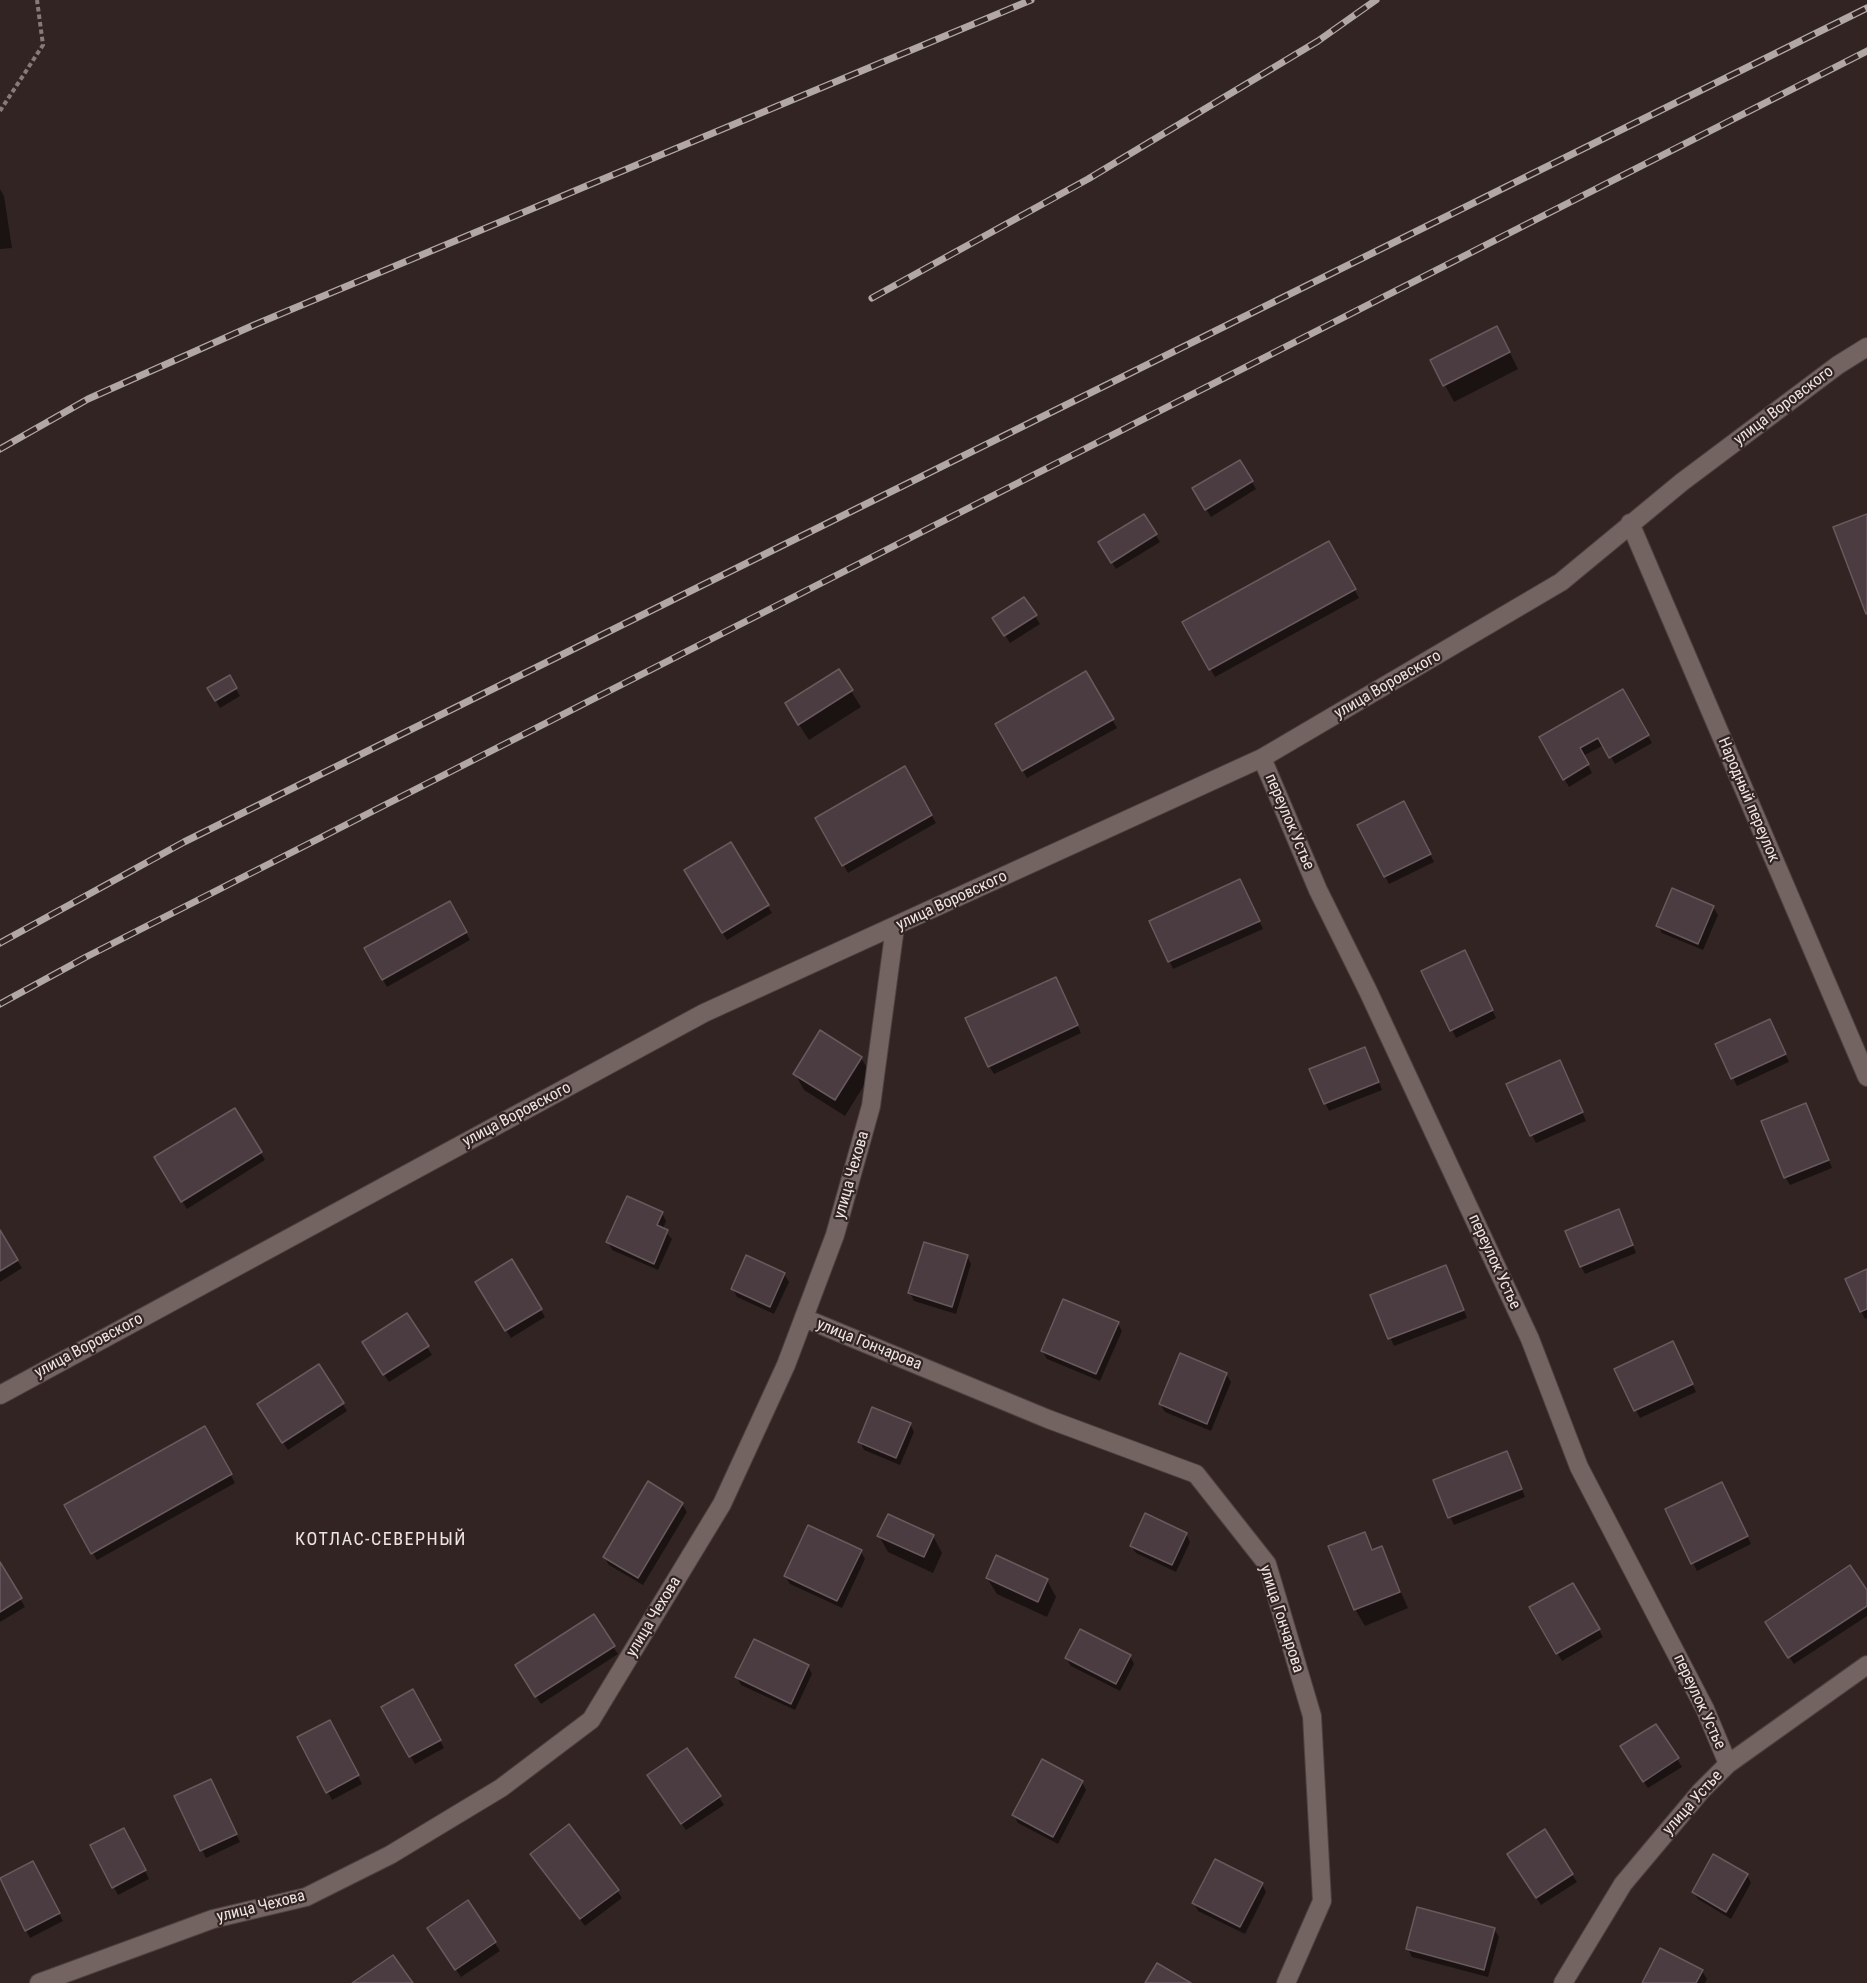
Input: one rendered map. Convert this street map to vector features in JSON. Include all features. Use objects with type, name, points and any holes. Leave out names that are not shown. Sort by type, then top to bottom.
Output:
[{"type":"street","name":"улица Воровского","points":[[0,1395],[704,1013],[785,974],[895,927],[1262,758],[1561,582],[1630,523],[1838,365],[1867,347]]},
{"type":"street","name":"Народный переулок","points":[[1630,523],[1867,1077]]},
{"type":"street","name":"переулок Устье","points":[[1262,758],[1318,891],[1368,991],[1530,1339],[1579,1467],[1705,1709],[1728,1764]]},
{"type":"street","name":"улица Чехова","points":[[39,1983],[213,1919],[306,1897],[390,1855],[501,1788],[591,1720],[722,1504],[786,1365],[836,1235],[871,1106],[895,927]]},
{"type":"street","name":"улица Гончарова","points":[[804,1318],[1048,1419],[1196,1474],[1267,1564],[1312,1716],[1322,1901],[1286,1983]]},
{"type":"street","name":"улица Устье","points":[[1563,1983],[1623,1884],[1701,1791],[1728,1764],[1867,1665]]},
{"type":"path","points":[[0,111],[43,45],[37,0]]},
{"type":"building","points":[[1497,326],[1510,352],[1443,386],[1430,360]]},
{"type":"building","points":[[1240,460],[1253,481],[1205,510],[1192,488]]},
{"type":"building","points":[[1144,514],[1157,534],[1111,563],[1098,542]]},
{"type":"building","points":[[1867,514],[1867,614],[1866,614],[1833,527]]},
{"type":"building","points":[[1329,541],[1356,589],[1209,670],[1182,622]]},
{"type":"building","points":[[1024,597],[1037,615],[1004,636],[992,618]]},
{"type":"building","points":[[839,669],[853,690],[798,725],[785,703]]},
{"type":"building","points":[[1086,671],[1114,719],[1022,771],[995,724]]},
{"type":"building","points":[[230,675],[237,688],[215,701],[207,688]]},
{"type":"building","points":[[1623,689],[1649,735],[1609,758],[1598,738],[1580,748],[1589,764],[1563,780],[1539,737]]},
{"type":"building","points":[[905,766],[932,815],[842,866],[815,818]]},
{"type":"building","points":[[1404,801],[1431,854],[1384,877],[1357,825]]},
{"type":"building","points":[[731,842],[769,905],[722,933],[684,870]]},
{"type":"building","points":[[1240,879],[1260,921],[1168,962],[1149,921]]},
{"type":"building","points":[[1672,888],[1714,906],[1698,944],[1656,926]]},
{"type":"building","points":[[450,901],[467,932],[382,980],[364,948]]},
{"type":"building","points":[[1465,950],[1493,1010],[1450,1031],[1421,971]]},
{"type":"building","points":[[1056,977],[1078,1025],[988,1067],[965,1018]]},
{"type":"building","points":[[1770,1019],[1786,1054],[1731,1079],[1715,1044]]},
{"type":"building","points":[[820,1030],[862,1057],[835,1100],[793,1074]]},
{"type":"building","points":[[1365,1047],[1379,1082],[1324,1104],[1309,1069]]},
{"type":"building","points":[[1560,1060],[1583,1112],[1530,1136],[1506,1084]]},
{"type":"building","points":[[1806,1103],[1829,1160],[1784,1178],[1761,1121]]},
{"type":"building","points":[[235,1108],[262,1152],[181,1202],[154,1157]]},
{"type":"building","points":[[627,1196],[663,1212],[657,1225],[668,1230],[654,1264],[606,1242]]},
{"type":"building","points":[[1619,1209],[1633,1245],[1580,1267],[1565,1231]]},
{"type":"building","points":[[0,1230],[18,1260],[0,1271]]},
{"type":"building","points":[[924,1242],[968,1255],[952,1307],[908,1293]]},
{"type":"building","points":[[746,1255],[785,1273],[770,1307],[731,1289]]},
{"type":"building","points":[[512,1259],[542,1309],[505,1331],[475,1282]]},
{"type":"building","points":[[1446,1265],[1464,1310],[1388,1339],[1370,1295]]},
{"type":"building","points":[[1867,1269],[1867,1309],[1860,1312],[1845,1279]]},
{"type":"building","points":[[1063,1299],[1119,1322],[1096,1374],[1041,1351]]},
{"type":"building","points":[[407,1313],[429,1346],[383,1375],[362,1342]]},
{"type":"building","points":[[1673,1341],[1693,1384],[1634,1411],[1614,1369]]},
{"type":"building","points":[[1180,1353],[1227,1373],[1207,1424],[1159,1404]]},
{"type":"building","points":[[319,1364],[344,1403],[282,1443],[257,1404]]},
{"type":"building","points":[[872,1407],[911,1423],[896,1458],[858,1442]]},
{"type":"building","points":[[205,1426],[232,1474],[91,1554],[64,1505]]},
{"type":"building","points":[[1507,1451],[1522,1489],[1448,1518],[1433,1480]]},
{"type":"building","points":[[648,1481],[683,1503],[638,1578],[603,1557]]},
{"type":"building","points":[[1722,1482],[1748,1536],[1691,1564],[1665,1509]]},
{"type":"building","points":[[1145,1513],[1187,1533],[1172,1565],[1130,1546]]},
{"type":"building","points":[[888,1514],[934,1535],[924,1557],[877,1536]]},
{"type":"building","points":[[808,1525],[862,1550],[837,1601],[784,1576]]},
{"type":"building","points":[[1365,1532],[1372,1550],[1382,1546],[1400,1592],[1354,1610],[1328,1546]]},
{"type":"building","points":[[996,1555],[1048,1579],[1038,1602],[986,1578]]},
{"type":"building","points":[[0,1562],[22,1598],[0,1612]]},
{"type":"building","points":[[1850,1565],[1867,1590],[1867,1606],[1788,1658],[1765,1622]]},
{"type":"building","points":[[1573,1583],[1600,1629],[1556,1654],[1529,1607]]},
{"type":"building","points":[[594,1614],[615,1646],[535,1697],[515,1665]]},
{"type":"building","points":[[1080,1629],[1131,1655],[1116,1684],[1065,1658]]},
{"type":"building","points":[[754,1639],[809,1665],[791,1704],[735,1677]]},
{"type":"building","points":[[413,1689],[441,1740],[409,1757],[381,1707]]},
{"type":"building","points":[[330,1720],[359,1775],[326,1793],[297,1737]]},
{"type":"building","points":[[1656,1724],[1679,1758],[1643,1782],[1620,1746]]},
{"type":"building","points":[[687,1748],[721,1796],[681,1824],[647,1775]]},
{"type":"building","points":[[1042,1759],[1083,1781],[1053,1837],[1012,1815]]},
{"type":"building","points":[[211,1779],[237,1834],[200,1851],[174,1796]]},
{"type":"building","points":[[569,1824],[619,1890],[580,1919],[530,1854]]},
{"type":"building","points":[[124,1828],[146,1870],[112,1888],[90,1845]]},
{"type":"building","points":[[1545,1829],[1573,1874],[1536,1898],[1507,1854]]},
{"type":"building","points":[[1713,1854],[1748,1874],[1726,1912],[1692,1892]]},
{"type":"building","points":[[1215,1859],[1263,1883],[1240,1927],[1192,1903]]},
{"type":"building","points":[[33,1861],[60,1913],[25,1931],[0,1878]]},
{"type":"building","points":[[468,1900],[496,1942],[455,1970],[427,1928]]},
{"type":"building","points":[[1417,1907],[1495,1928],[1484,1970],[1406,1949]]},
{"type":"building","points":[[1660,1948],[1703,1970],[1696,1983],[1642,1983]]},
{"type":"building","points":[[393,1955],[413,1983],[352,1983]]},
{"type":"building","points":[[1157,1963],[1191,1983],[1145,1983]]},
{"type":"railway","points":[[0,449],[88,399],[254,325],[1031,0]]},
{"type":"railway","points":[[872,298],[1088,179],[1318,41],[1376,0]]},
{"type":"railway","points":[[0,943],[184,842],[1867,8]]},
{"type":"railway","points":[[0,1004],[86,957],[1867,51]]},
{"type":"district","name":"КОТЛАС-СЕВЕРНЫЙ","points":[[381,1540]]}]
